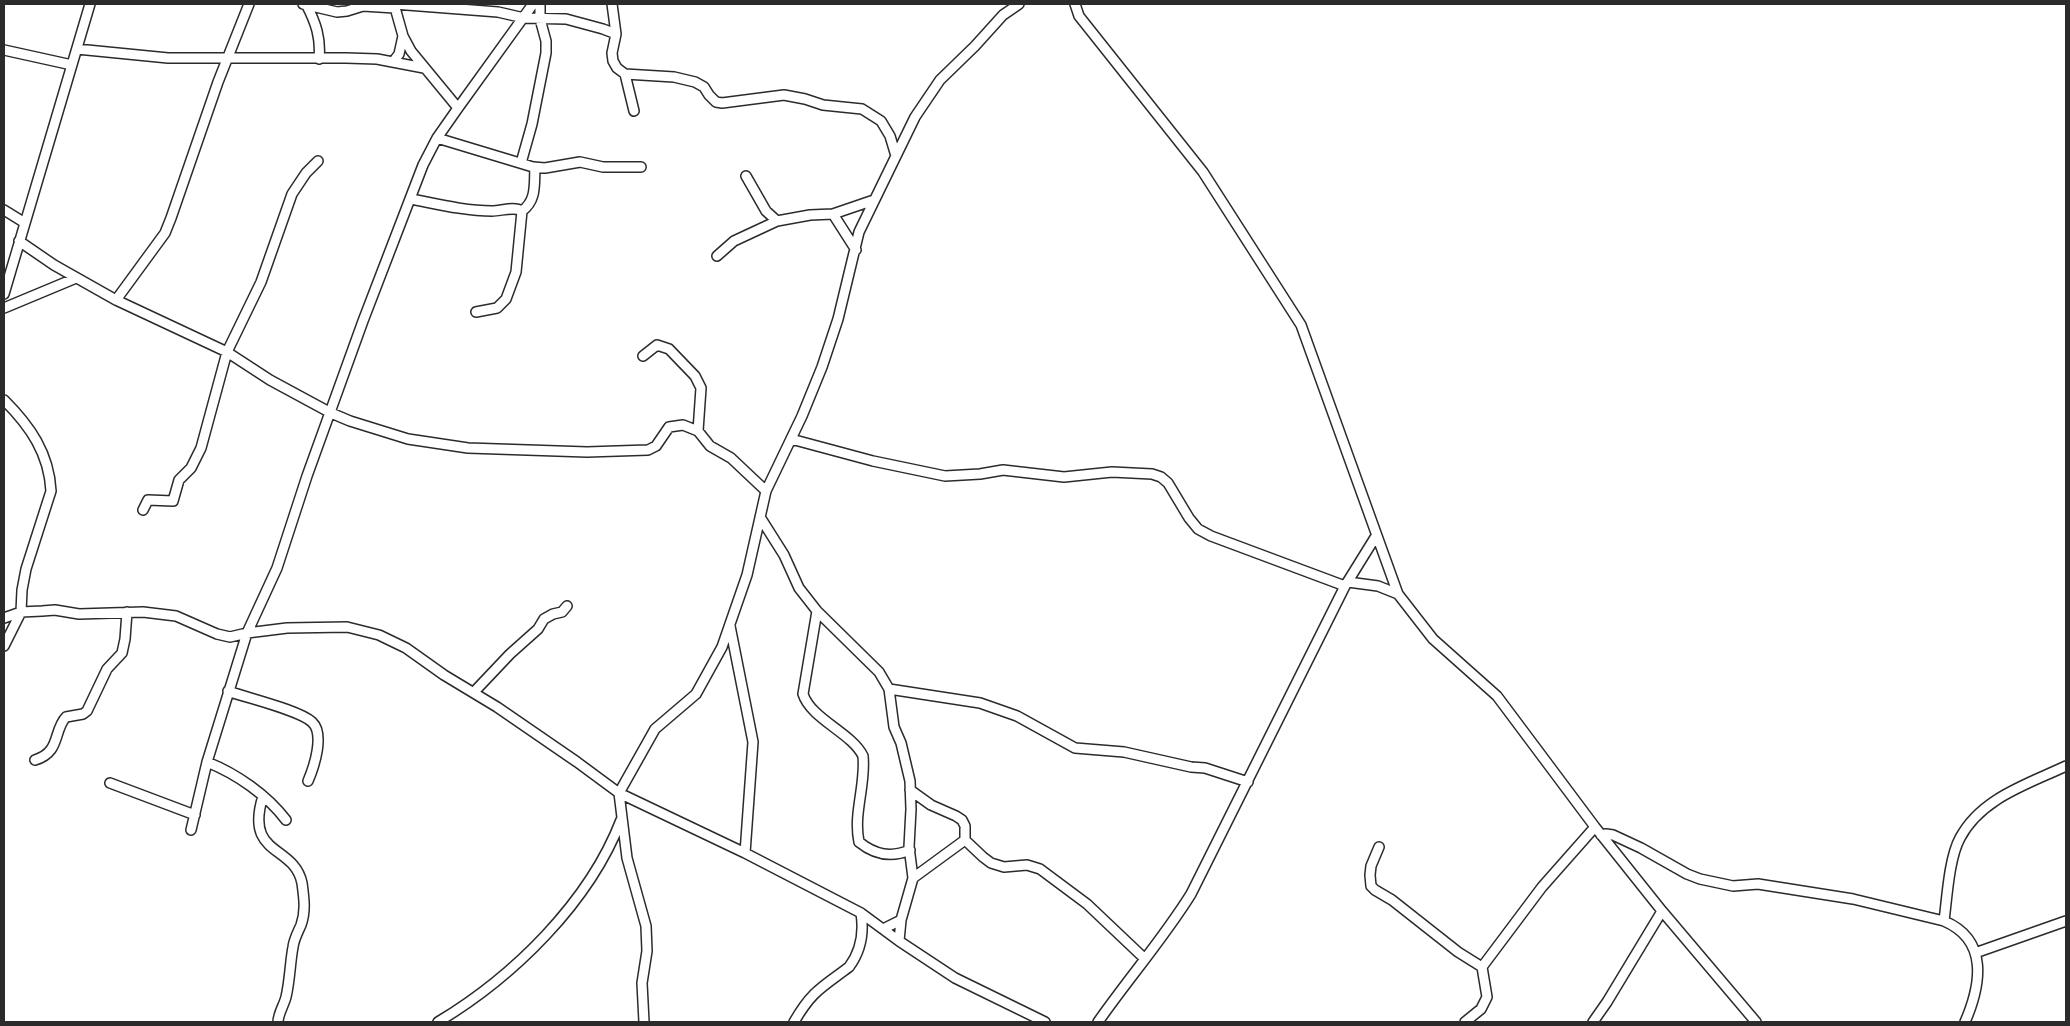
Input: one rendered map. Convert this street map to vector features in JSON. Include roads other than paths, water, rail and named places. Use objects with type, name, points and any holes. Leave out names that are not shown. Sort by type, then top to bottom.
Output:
[{"type":"street","points":[[4,294],[8,265],[25,223],[90,4]]},
{"type":"street","points":[[116,300],[165,233],[172,218],[227,58],[249,4]]},
{"type":"street","points":[[305,4],[319,34],[318,59]]},
{"type":"street","points":[[305,4],[338,12],[363,6],[394,5],[498,12],[524,18],[566,18],[596,26],[616,34]]},
{"type":"street","points":[[191,830],[207,762],[247,633],[277,568],[307,476],[363,321],[423,165],[437,138],[533,4]]},
{"type":"street","points":[[521,163],[532,124],[546,54],[546,41],[540,19],[540,4]]},
{"type":"street","points":[[612,4],[616,34],[612,53],[613,61],[617,68],[626,74],[674,77],[695,82],[704,87],[709,95],[722,103],[784,95],[823,105],[862,109],[881,122],[890,136],[896,156]]},
{"type":"street","points":[[644,1022],[642,983],[647,951],[646,926],[627,858],[620,793],[655,730],[696,694],[722,647],[747,575],[766,491],[822,367],[838,319],[859,232],[896,156],[916,117],[940,80],[976,46],[1003,15],[1019,4]]},
{"type":"street","points":[[1075,4],[1079,16],[1203,172],[1301,325],[1398,594],[1433,639],[1496,696],[1601,836],[1756,1022]]},
{"type":"street","points":[[394,5],[403,36],[411,51],[458,108]]},
{"type":"street","points":[[394,62],[399,54],[403,36]]},
{"type":"street","points":[[77,49],[153,57],[346,58],[394,62],[424,68]]},
{"type":"street","points":[[4,50],[72,65]]},
{"type":"street","points":[[626,74],[634,111]]},
{"type":"street","points":[[437,138],[535,167],[545,168],[580,162],[603,167],[641,167]]},
{"type":"street","points":[[143,510],[148,500],[155,499],[169,502],[175,499],[180,480],[191,468],[201,448],[227,352],[261,282],[292,194],[306,173],[318,161]]},
{"type":"street","points":[[411,198],[458,208],[492,211],[515,209],[522,211],[528,207],[533,198],[535,167]]},
{"type":"street","points":[[746,176],[766,211],[777,221]]},
{"type":"street","points":[[717,256],[734,241],[777,221],[810,215],[833,214],[874,200]]},
{"type":"street","points":[[4,210],[25,223]]},
{"type":"street","points":[[476,312],[497,308],[506,299],[516,272],[522,211]]},
{"type":"street","points":[[833,214],[856,250]]},
{"type":"street","points":[[19,241],[76,278],[116,300],[227,352],[270,380],[331,413],[408,439],[468,448],[587,452],[648,450],[656,446],[669,427],[683,426],[698,432],[710,446],[732,458],[766,491]]},
{"type":"street","points":[[4,308],[76,278]]},
{"type":"street","points":[[643,356],[657,345],[664,347],[681,360],[695,376],[701,388],[698,432]]},
{"type":"street","points":[[4,400],[19,415],[37,439],[45,457],[50,478],[50,498],[26,569],[22,590],[22,612],[4,646]]},
{"type":"street","points":[[791,439],[873,461],[945,476],[980,474],[1003,470],[1064,477],[1112,472],[1152,474],[1161,477],[1168,483],[1189,518],[1198,529],[1211,536],[1346,584],[1378,586],[1398,594]]},
{"type":"street","points":[[760,517],[784,555],[799,588],[817,611],[880,672],[888,689],[894,727],[901,743],[910,790],[910,850],[914,878],[901,920],[899,941]]},
{"type":"street","points":[[1098,1022],[1171,927],[1191,894],[1346,584],[1376,536]]},
{"type":"street","points":[[474,692],[510,654],[538,629],[544,619],[562,612],[567,606]]},
{"type":"street","points":[[4,618],[22,612],[55,610],[79,614],[143,612],[176,616],[223,636],[230,637],[287,628],[346,627],[365,630],[406,648],[444,675],[474,692],[541,737],[620,793],[745,853],[861,912],[899,941],[956,978],[1045,1022]]},
{"type":"street","points":[[817,611],[802,694],[805,702],[812,710],[827,720],[863,756],[862,782],[858,804],[859,842],[876,852],[888,855],[910,850]]},
{"type":"street","points":[[35,760],[42,758],[53,747],[66,717],[83,714],[87,711],[107,669],[122,653],[127,612]]},
{"type":"street","points":[[730,626],[753,742],[745,853]]},
{"type":"street","points":[[888,689],[925,693],[988,705],[1004,710],[1039,727],[1075,748],[1124,752],[1190,767],[1206,768],[1248,782]]},
{"type":"street","points":[[228,691],[280,707],[312,722],[316,730],[318,743],[313,768],[308,781]]},
{"type":"street","points":[[207,762],[234,776],[263,796],[286,820]]},
{"type":"street","points":[[1944,921],[1950,874],[1959,839],[1974,817],[2028,782],[2066,766]]},
{"type":"street","points":[[110,783],[195,815]]},
{"type":"street","points":[[910,790],[931,805],[962,820],[965,826],[965,840],[991,863],[1004,867],[1027,865],[1040,869],[1087,904],[1145,959]]},
{"type":"street","points":[[263,796],[259,813],[260,832],[269,845],[289,861],[298,872],[305,908],[294,940],[289,984],[278,1022]]},
{"type":"street","points":[[438,1022],[477,998],[550,930],[603,861],[622,818]]},
{"type":"street","points":[[1465,1022],[1481,1009],[1487,997],[1488,992],[1482,967],[1542,887],[1595,827]]},
{"type":"street","points":[[1601,836],[1606,834],[1613,835],[1700,879],[1733,886],[1758,884],[1853,899],[1944,921],[1957,927],[1968,940],[1975,953],[1979,974],[1965,1022]]},
{"type":"street","points":[[914,878],[965,840]]},
{"type":"street","points":[[1379,847],[1371,866],[1371,886],[1392,900],[1452,948],[1482,967]]},
{"type":"street","points":[[1593,1022],[1662,911]]},
{"type":"street","points":[[794,1022],[804,1003],[853,962],[860,946],[864,926],[861,912]]},
{"type":"street","points":[[883,929],[901,920]]},
{"type":"street","points":[[1975,953],[2066,921]]}]
